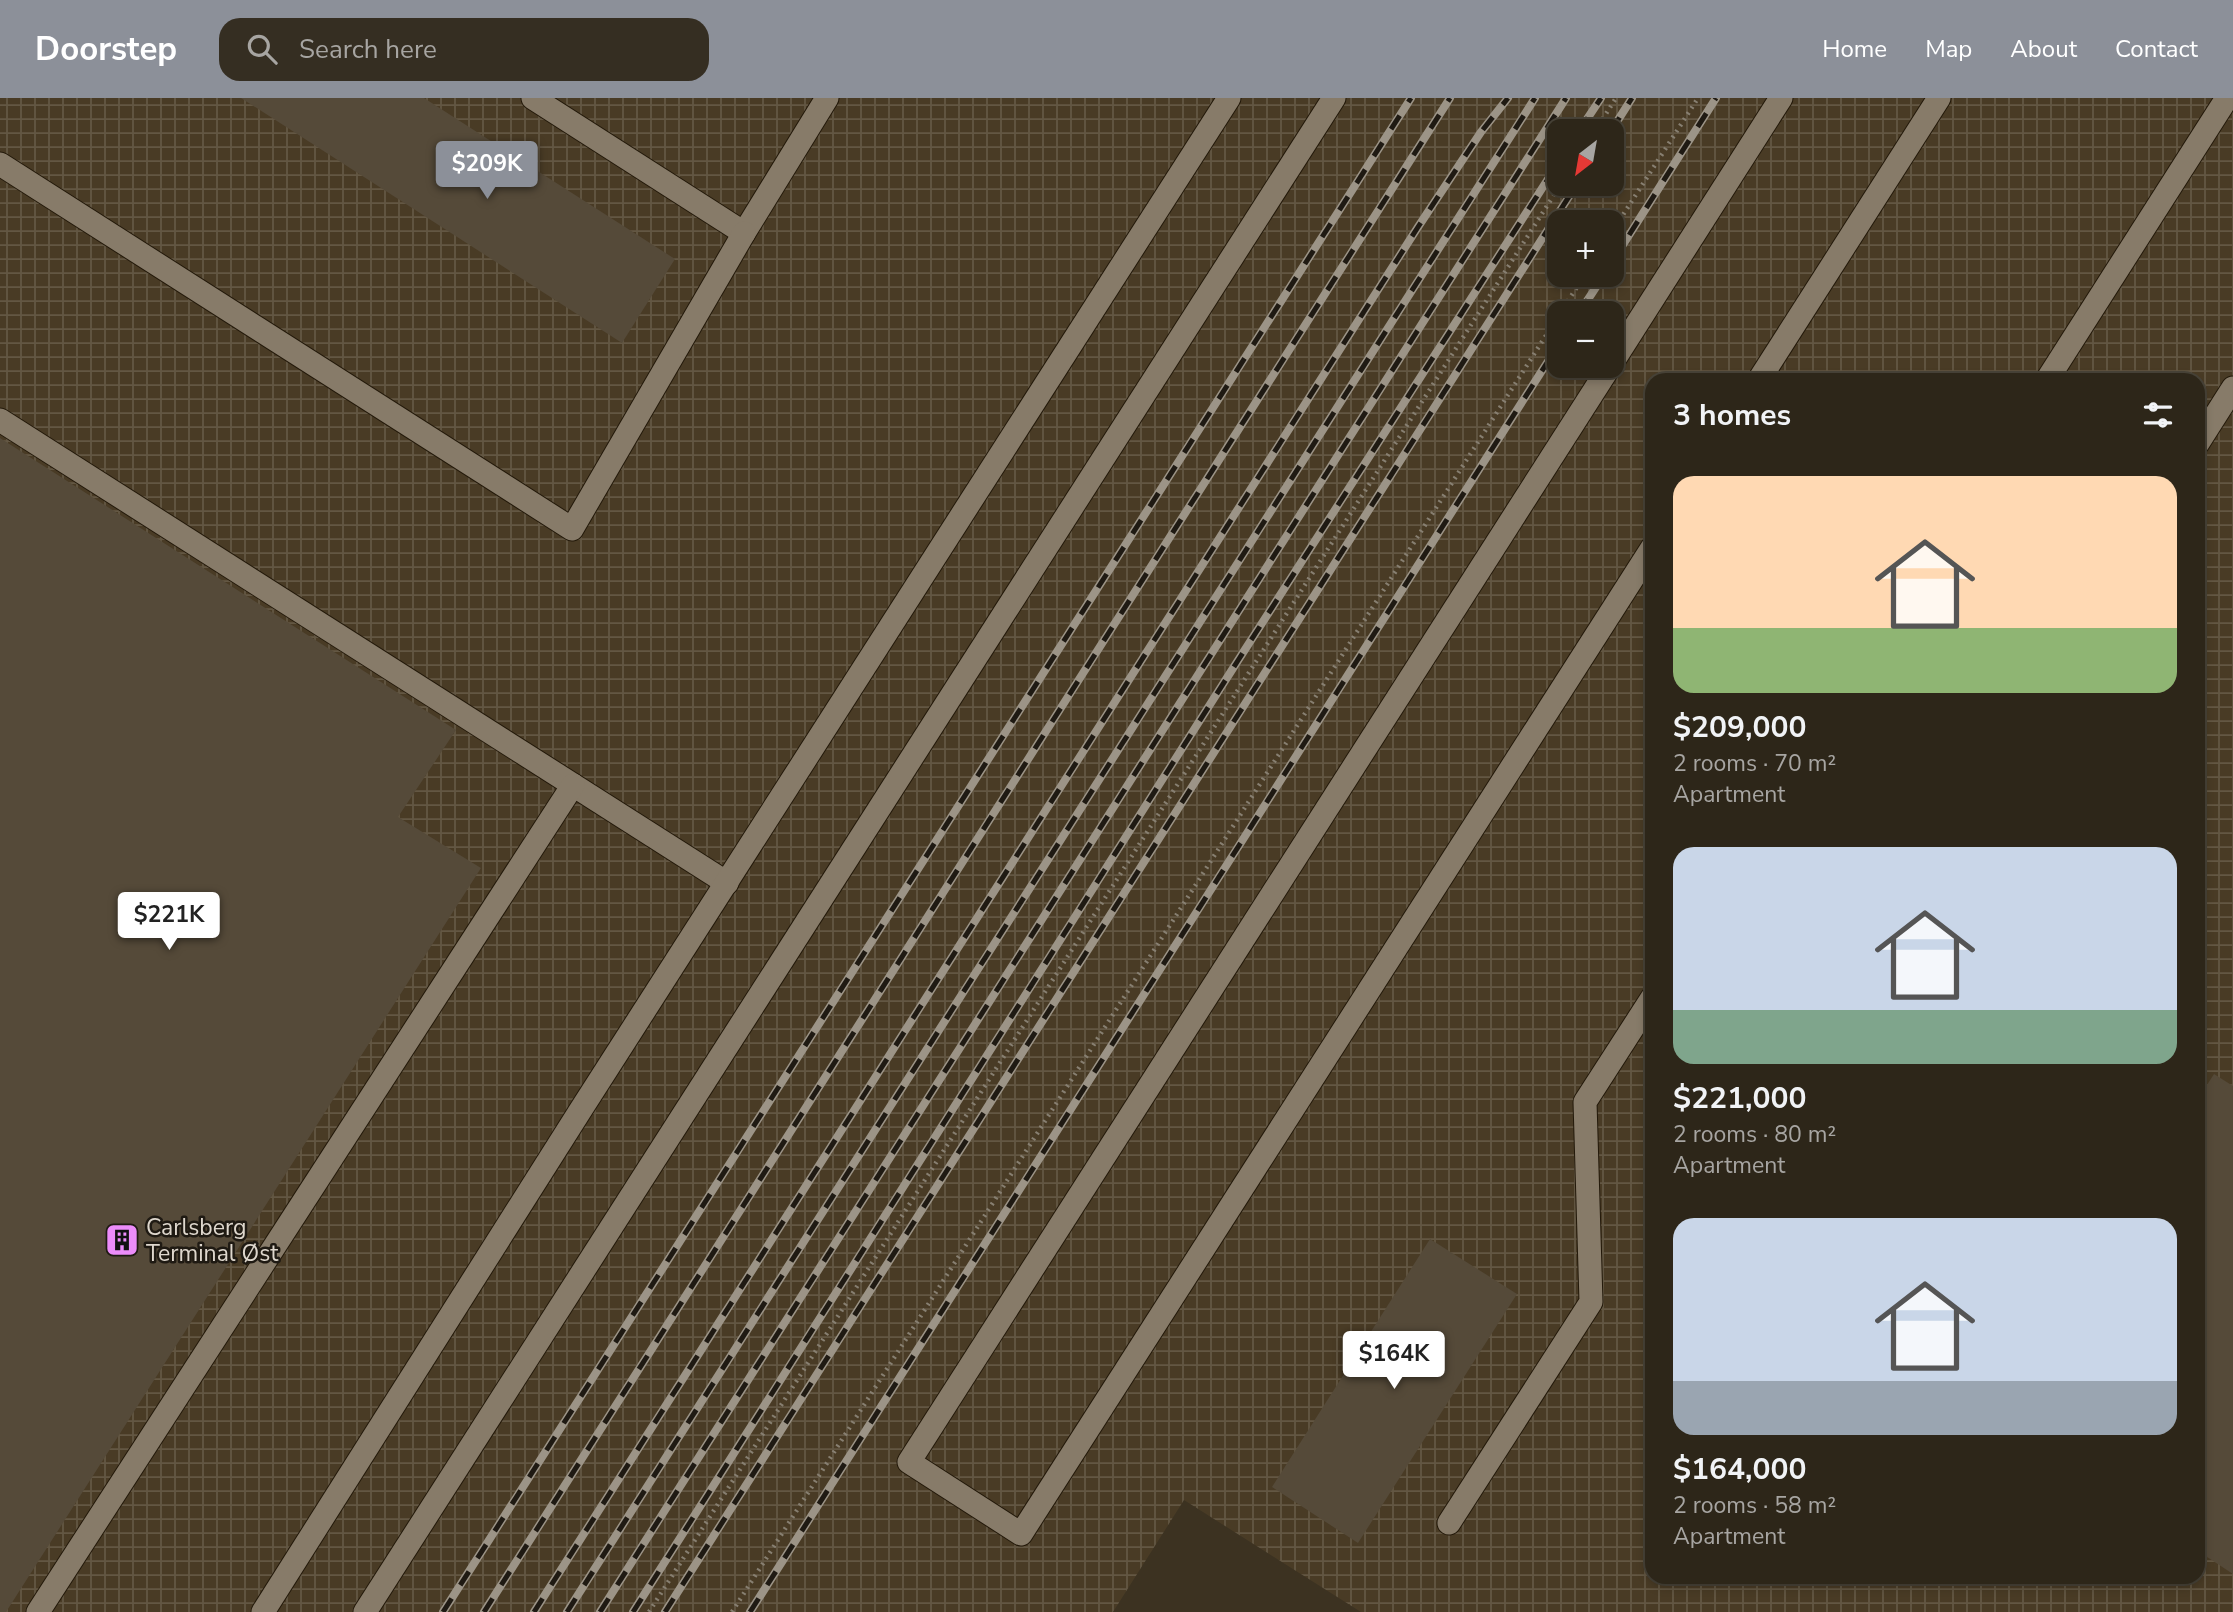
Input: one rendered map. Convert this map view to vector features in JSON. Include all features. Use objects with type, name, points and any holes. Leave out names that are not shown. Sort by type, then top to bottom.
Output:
[{"type":"lane","points":[[533,98],[744,233]]},
{"type":"lane","points":[[0,164],[572,529],[744,233],[827,98]]},
{"type":"lane","points":[[262,1612],[1229,98]]},
{"type":"lane","points":[[365,1612],[1334,98]]},
{"type":"lane","points":[[1624,344],[1781,98]]},
{"type":"lane","points":[[1763,373],[1939,98]]},
{"type":"lane","points":[[2051,373],[2227,98]]},
{"type":"lane","points":[[1602,378],[909,1462],[1021,1534],[1645,559]]},
{"type":"lane","points":[[2205,432],[2233,388]]},
{"type":"lane","points":[[0,420],[727,883]]},
{"type":"lane","points":[[38,1612],[573,785]]},
{"type":"lane","points":[[1449,1523],[1591,1302],[1585,1102],[1645,1009]]},
{"type":"path","points":[[1603,119],[1616,98]]},
{"type":"path","points":[[1624,213],[1698,98]]},
{"type":"path","points":[[649,1612],[1553,196]]},
{"type":"path","points":[[732,1612],[1547,334]]},
{"type":"shaded area","points":[[0,98],[2233,98],[2233,1612],[1361,1612],[1184,1500],[1113,1612],[0,1612]]},
{"type":"building","points":[[241,98],[424,98],[675,259],[622,343]]},
{"type":"building","name":"Carlsberg Terminal Øst","points":[[0,438],[456,730],[398,817],[481,868],[6,1612],[0,1612]]},
{"type":"building","points":[[2214,1074],[2233,1086],[2233,1574],[2205,1556],[2205,1088]]},
{"type":"building","points":[[1430,1239],[1517,1294],[1358,1543],[1272,1487]]},
{"type":"railway","points":[[443,1612],[1411,98]]},
{"type":"railway","points":[[484,1612],[1450,98]]},
{"type":"railway","points":[[534,1612],[1418,227],[1481,132],[1508,98]]},
{"type":"railway","points":[[567,1612],[1535,98]]},
{"type":"railway","points":[[600,1612],[1566,98]]},
{"type":"railway","points":[[1587,119],[1601,98]]},
{"type":"railway","points":[[1619,119],[1632,98]]},
{"type":"railway","points":[[1624,243],[1716,98]]},
{"type":"railway","points":[[633,1612],[1237,662],[1547,181]]},
{"type":"railway","points":[[665,1612],[1569,196]]},
{"type":"railway","points":[[1587,301],[1596,287]]},
{"type":"railway","points":[[750,1612],[1547,363]]},
{"type":"place","name":"Carlsberg Terminal Øst","points":[[122,1240]]}]
